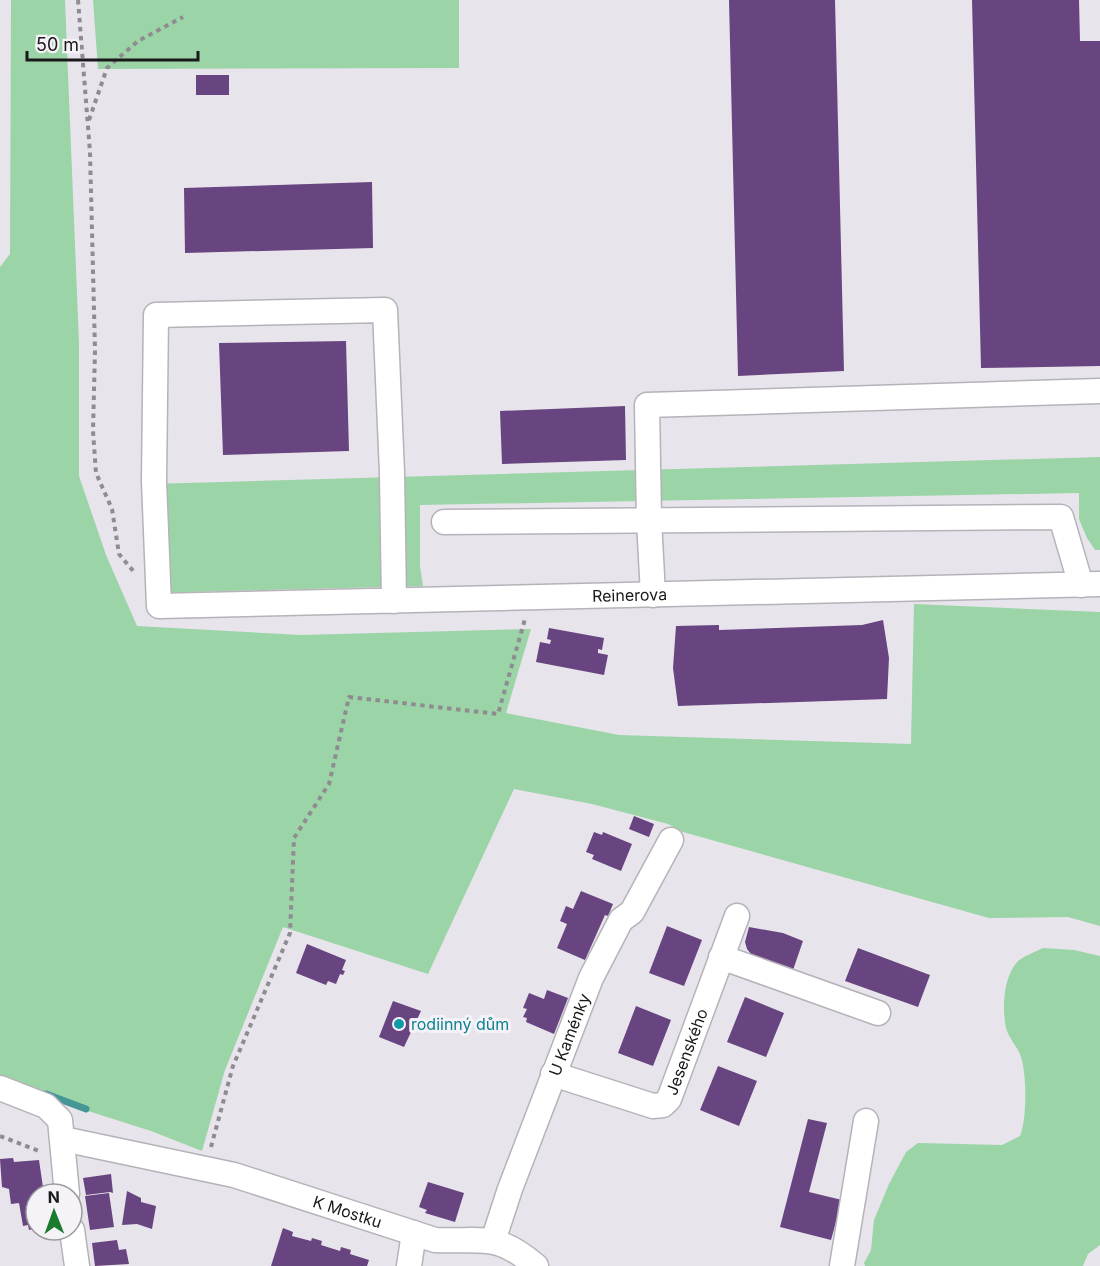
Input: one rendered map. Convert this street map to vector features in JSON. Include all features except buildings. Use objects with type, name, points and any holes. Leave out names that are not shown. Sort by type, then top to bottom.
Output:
[{"type":"street","points":[[159,598],[154,481],[156,315],[385,310],[392,473],[394,601]]},
{"type":"street","points":[[653,595],[647,405],[1100,391]]},
{"type":"street","points":[[444,522],[1061,517],[1090,585]]},
{"type":"street","name":"Reinerova","points":[[159,598],[394,601],[1090,585]]},
{"type":"street","name":"U Kaménky","points":[[493,1241],[510,1189],[591,978],[621,920],[632,912],[671,840]]},
{"type":"street","name":"Jesenského","points":[[553,1074],[653,1106],[663,1105],[669,1099],[737,916]]},
{"type":"street","points":[[721,957],[878,1013]]},
{"type":"street","points":[[0,1088],[46,1106],[60,1120],[66,1182]]},
{"type":"street","points":[[842,1266],[866,1121]]},
{"type":"street","name":"K Mostku","points":[[63,1139],[234,1174],[435,1240],[457,1241],[477,1238],[493,1241]]},
{"type":"street","points":[[409,1266],[414,1233]]},
{"type":"street","points":[[493,1241],[519,1252],[536,1266]]},
{"type":"street","points":[[74,1242],[77,1266]]},
{"type":"path","points":[[78,0],[87,124],[96,350],[93,431],[96,472],[112,509],[119,554],[129,569],[159,598]]},
{"type":"path","points":[[87,124],[107,68],[138,42],[183,18]]},
{"type":"path","points":[[205,1168],[233,1066],[290,933],[294,838],[328,784],[349,697],[498,714],[531,597]]},
{"type":"path","points":[[0,1136],[39,1151]]},
{"type":"green space","points":[[11,0],[65,0],[79,343],[79,476],[106,555],[137,626],[301,635],[531,629],[506,713],[619,735],[911,744],[914,604],[1100,612],[1100,926],[1068,917],[989,918],[683,832],[668,824],[592,804],[514,789],[428,974],[283,927],[225,1070],[202,1151],[151,1131],[0,1083],[0,267],[10,254]]},
{"type":"green space","points":[[93,0],[459,0],[459,68],[98,69]]},
{"type":"green space","points":[[1100,457],[1100,550],[1095,550],[1079,519],[1079,493],[420,505],[420,567],[423,586],[150,593],[151,484]]},
{"type":"green space","points":[[1043,948],[1074,950],[1100,956],[1100,1245],[1088,1254],[1083,1266],[865,1266],[864,1263],[871,1250],[874,1220],[906,1152],[918,1143],[1002,1145],[1020,1136],[1025,1109],[1023,1065],[1020,1053],[1006,1028],[1005,993],[1009,975],[1018,961]]},
{"type":"waterway","points":[[46,1094],[86,1109]]},
{"type":"place","name":"rodiinný dům","points":[[399,1024]]}]
